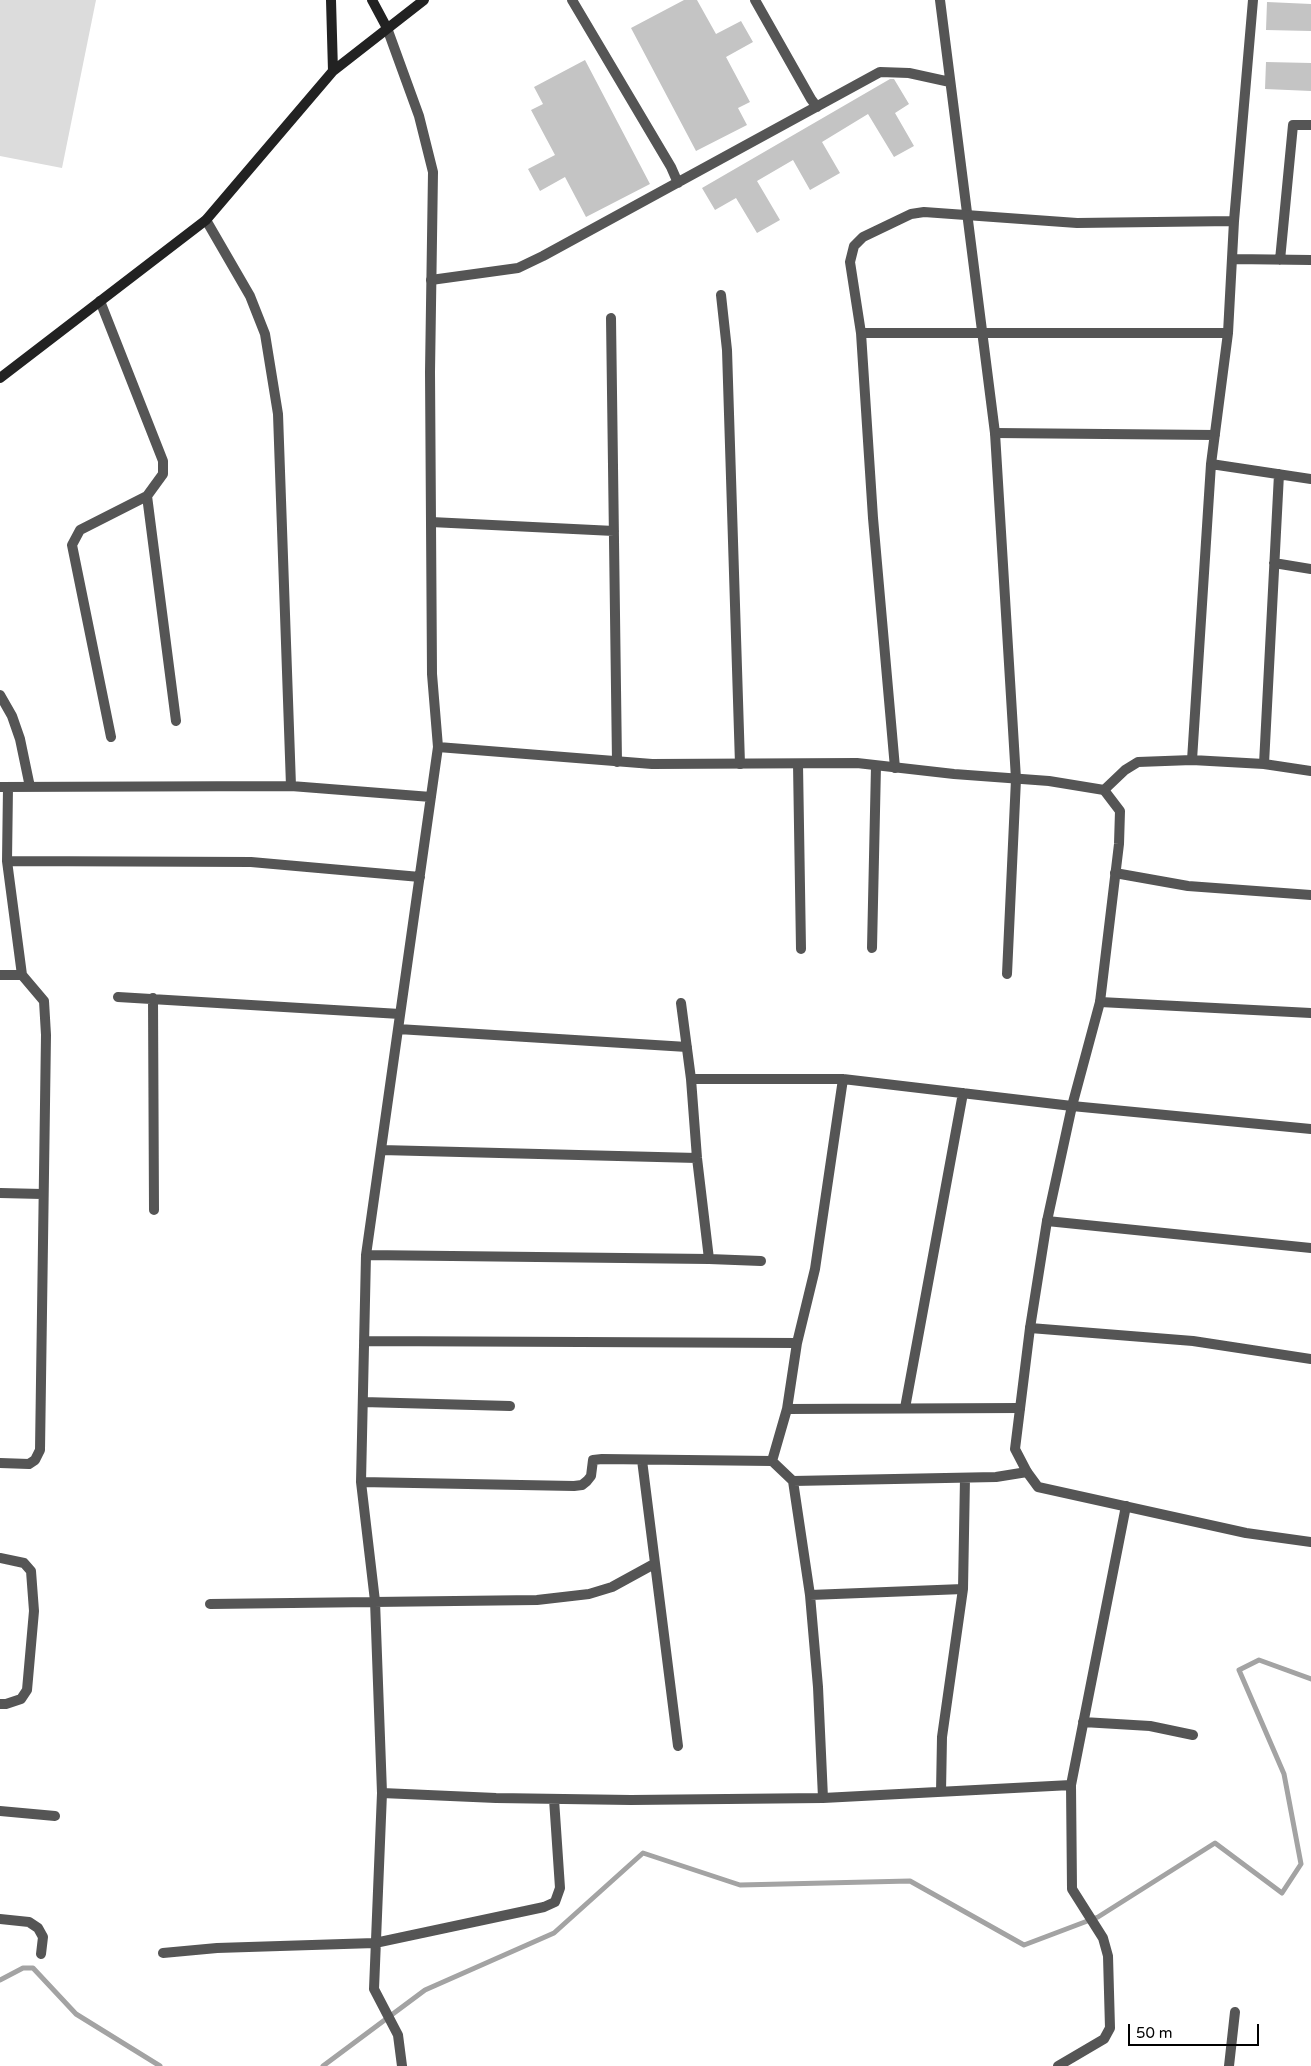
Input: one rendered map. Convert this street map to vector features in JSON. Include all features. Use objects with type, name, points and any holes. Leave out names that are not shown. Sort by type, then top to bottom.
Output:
[{"type":"main road","points":[[331,0],[333,72]]},
{"type":"main road","points":[[372,0],[387,28]]},
{"type":"main road","points":[[0,378],[206,220],[333,72],[424,0]]},
{"type":"street","points":[[572,0],[671,167],[678,182]]},
{"type":"street","points":[[755,0],[810,99],[817,106]]},
{"type":"street","points":[[940,0],[995,433],[1016,779],[1007,974]]},
{"type":"street","points":[[1192,760],[1211,464],[1228,333],[1234,221],[1253,0]]},
{"type":"street","points":[[387,28],[419,116],[433,172],[431,280],[432,674],[438,747],[366,1255],[361,1482],[375,1602],[382,1793],[374,1990],[398,2035],[402,2066]]},
{"type":"street","points":[[431,280],[518,268],[880,72],[909,73],[950,82]]},
{"type":"street","points":[[1280,260],[1293,125],[1311,125]]},
{"type":"street","points":[[895,768],[873,518],[861,333],[850,262],[854,246],[863,237],[910,214],[924,212],[1077,223],[1234,221]]},
{"type":"street","points":[[206,220],[250,296],[262,327],[278,414],[291,786]]},
{"type":"street","points":[[1232,259],[1311,260]]},
{"type":"street","points":[[721,295],[727,350],[740,764]]},
{"type":"street","points":[[100,301],[163,461],[163,474],[147,496],[80,530],[72,545],[111,737]]},
{"type":"street","points":[[611,318],[617,762]]},
{"type":"street","points":[[861,333],[1228,333]]},
{"type":"street","points":[[995,433],[1215,435]]},
{"type":"street","points":[[1211,464],[1311,479]]},
{"type":"street","points":[[1264,764],[1279,474]]},
{"type":"street","points":[[147,496],[176,721]]},
{"type":"street","points":[[431,522],[614,530]]},
{"type":"street","points":[[1274,563],[1311,569]]},
{"type":"street","points":[[0,695],[12,716],[20,739],[30,787]]},
{"type":"street","points":[[438,747],[652,764],[857,763],[1049,782],[1104,790],[1120,811],[1119,844],[1100,1002],[1072,1106],[1047,1221],[1030,1328],[1015,1449],[1027,1472],[1038,1487],[1246,1533],[1311,1542]]},
{"type":"street","points":[[1104,790],[1125,770],[1138,762],[1192,760],[1264,764],[1311,770]]},
{"type":"street","points":[[798,764],[801,949]]},
{"type":"street","points":[[872,948],[876,766]]},
{"type":"street","points":[[0,1463],[29,1464],[35,1460],[40,1450],[42,1194],[46,1036],[44,1001],[22,975],[6,861],[4,787],[291,786],[431,797]]},
{"type":"street","points":[[6,861],[251,862],[420,877]]},
{"type":"street","points":[[1115,873],[1188,886],[1311,895]]},
{"type":"street","points":[[0,975],[22,975]]},
{"type":"street","points":[[118,997],[400,1014]]},
{"type":"street","points":[[153,998],[154,1210]]},
{"type":"street","points":[[1100,1002],[1311,1013]]},
{"type":"street","points":[[681,1003],[691,1079],[697,1158],[709,1258]]},
{"type":"street","points":[[398,1029],[687,1047]]},
{"type":"street","points":[[691,1079],[843,1079],[1072,1106],[1311,1129]]},
{"type":"street","points":[[772,1461],[787,1409],[797,1344],[815,1269],[843,1079]]},
{"type":"street","points":[[906,1408],[963,1093]]},
{"type":"street","points":[[381,1150],[697,1158]]},
{"type":"street","points":[[0,1193],[42,1194]]},
{"type":"street","points":[[1047,1221],[1311,1248]]},
{"type":"street","points":[[366,1255],[709,1258],[761,1261]]},
{"type":"street","points":[[1030,1328],[1193,1341],[1311,1359]]},
{"type":"street","points":[[364,1341],[797,1344]]},
{"type":"street","points":[[363,1402],[510,1406]]},
{"type":"street","points":[[787,1409],[1020,1408]]},
{"type":"street","points":[[361,1482],[574,1486],[582,1485],[591,1476],[593,1460],[595,1459],[772,1461],[793,1481],[810,1595],[818,1687],[823,1798]]},
{"type":"street","points":[[642,1460],[678,1746]]},
{"type":"street","points":[[793,1481],[996,1477],[1027,1472]]},
{"type":"street","points":[[942,1792],[942,1737],[964,1589],[965,1478]]},
{"type":"street","points":[[1058,2066],[1104,2039],[1110,2028],[1108,1956],[1103,1938],[1072,1889],[1071,1786],[1126,1506]]},
{"type":"street","points":[[0,1558],[24,1562],[31,1571],[34,1612],[27,1690],[21,1699],[0,1704]]},
{"type":"street","points":[[210,1604],[537,1600],[589,1594],[612,1587],[654,1564]]},
{"type":"street","points":[[810,1595],[964,1589]]},
{"type":"street","points":[[1084,1722],[1150,1726],[1193,1735]]},
{"type":"street","points":[[382,1793],[631,1800],[823,1798],[1071,1786]]},
{"type":"street","points":[[163,1952],[217,1948],[375,1943],[544,1907],[555,1902],[560,1888],[554,1799]]},
{"type":"street","points":[[0,1811],[55,1816]]},
{"type":"street","points":[[0,1919],[29,1922],[38,1928],[43,1937],[41,1954]]},
{"type":"street","points":[[1229,2066],[1235,2012]]},
{"type":"shaded area","points":[[0,0],[96,0],[62,168],[0,156]]},
{"type":"building","points":[[684,0],[697,0],[716,34],[741,21],[753,42],[726,57],[750,102],[738,108],[747,125],[696,151],[631,28]]},
{"type":"building","points":[[1267,2],[1311,4],[1311,31],[1266,30]]},
{"type":"building","points":[[585,60],[650,184],[586,217],[565,177],[540,191],[528,169],[555,155],[531,110],[543,104],[534,87]]},
{"type":"building","points":[[1266,62],[1311,63],[1311,91],[1265,89]]},
{"type":"building","points":[[890,79],[894,79],[909,104],[895,113],[914,146],[894,157],[868,114],[822,142],[840,173],[810,190],[793,160],[757,181],[780,220],[757,233],[736,198],[715,210],[702,188]]},
{"type":"waterway","points":[[323,2066],[425,1990],[554,1933],[643,1853],[740,1885],[910,1881],[1024,1945],[1098,1917],[1215,1843],[1282,1893],[1301,1864],[1284,1774],[1239,1670],[1259,1660],[1311,1679]]},
{"type":"waterway","points":[[0,1980],[23,1968],[33,1968],[76,2014],[160,2066]]}]
